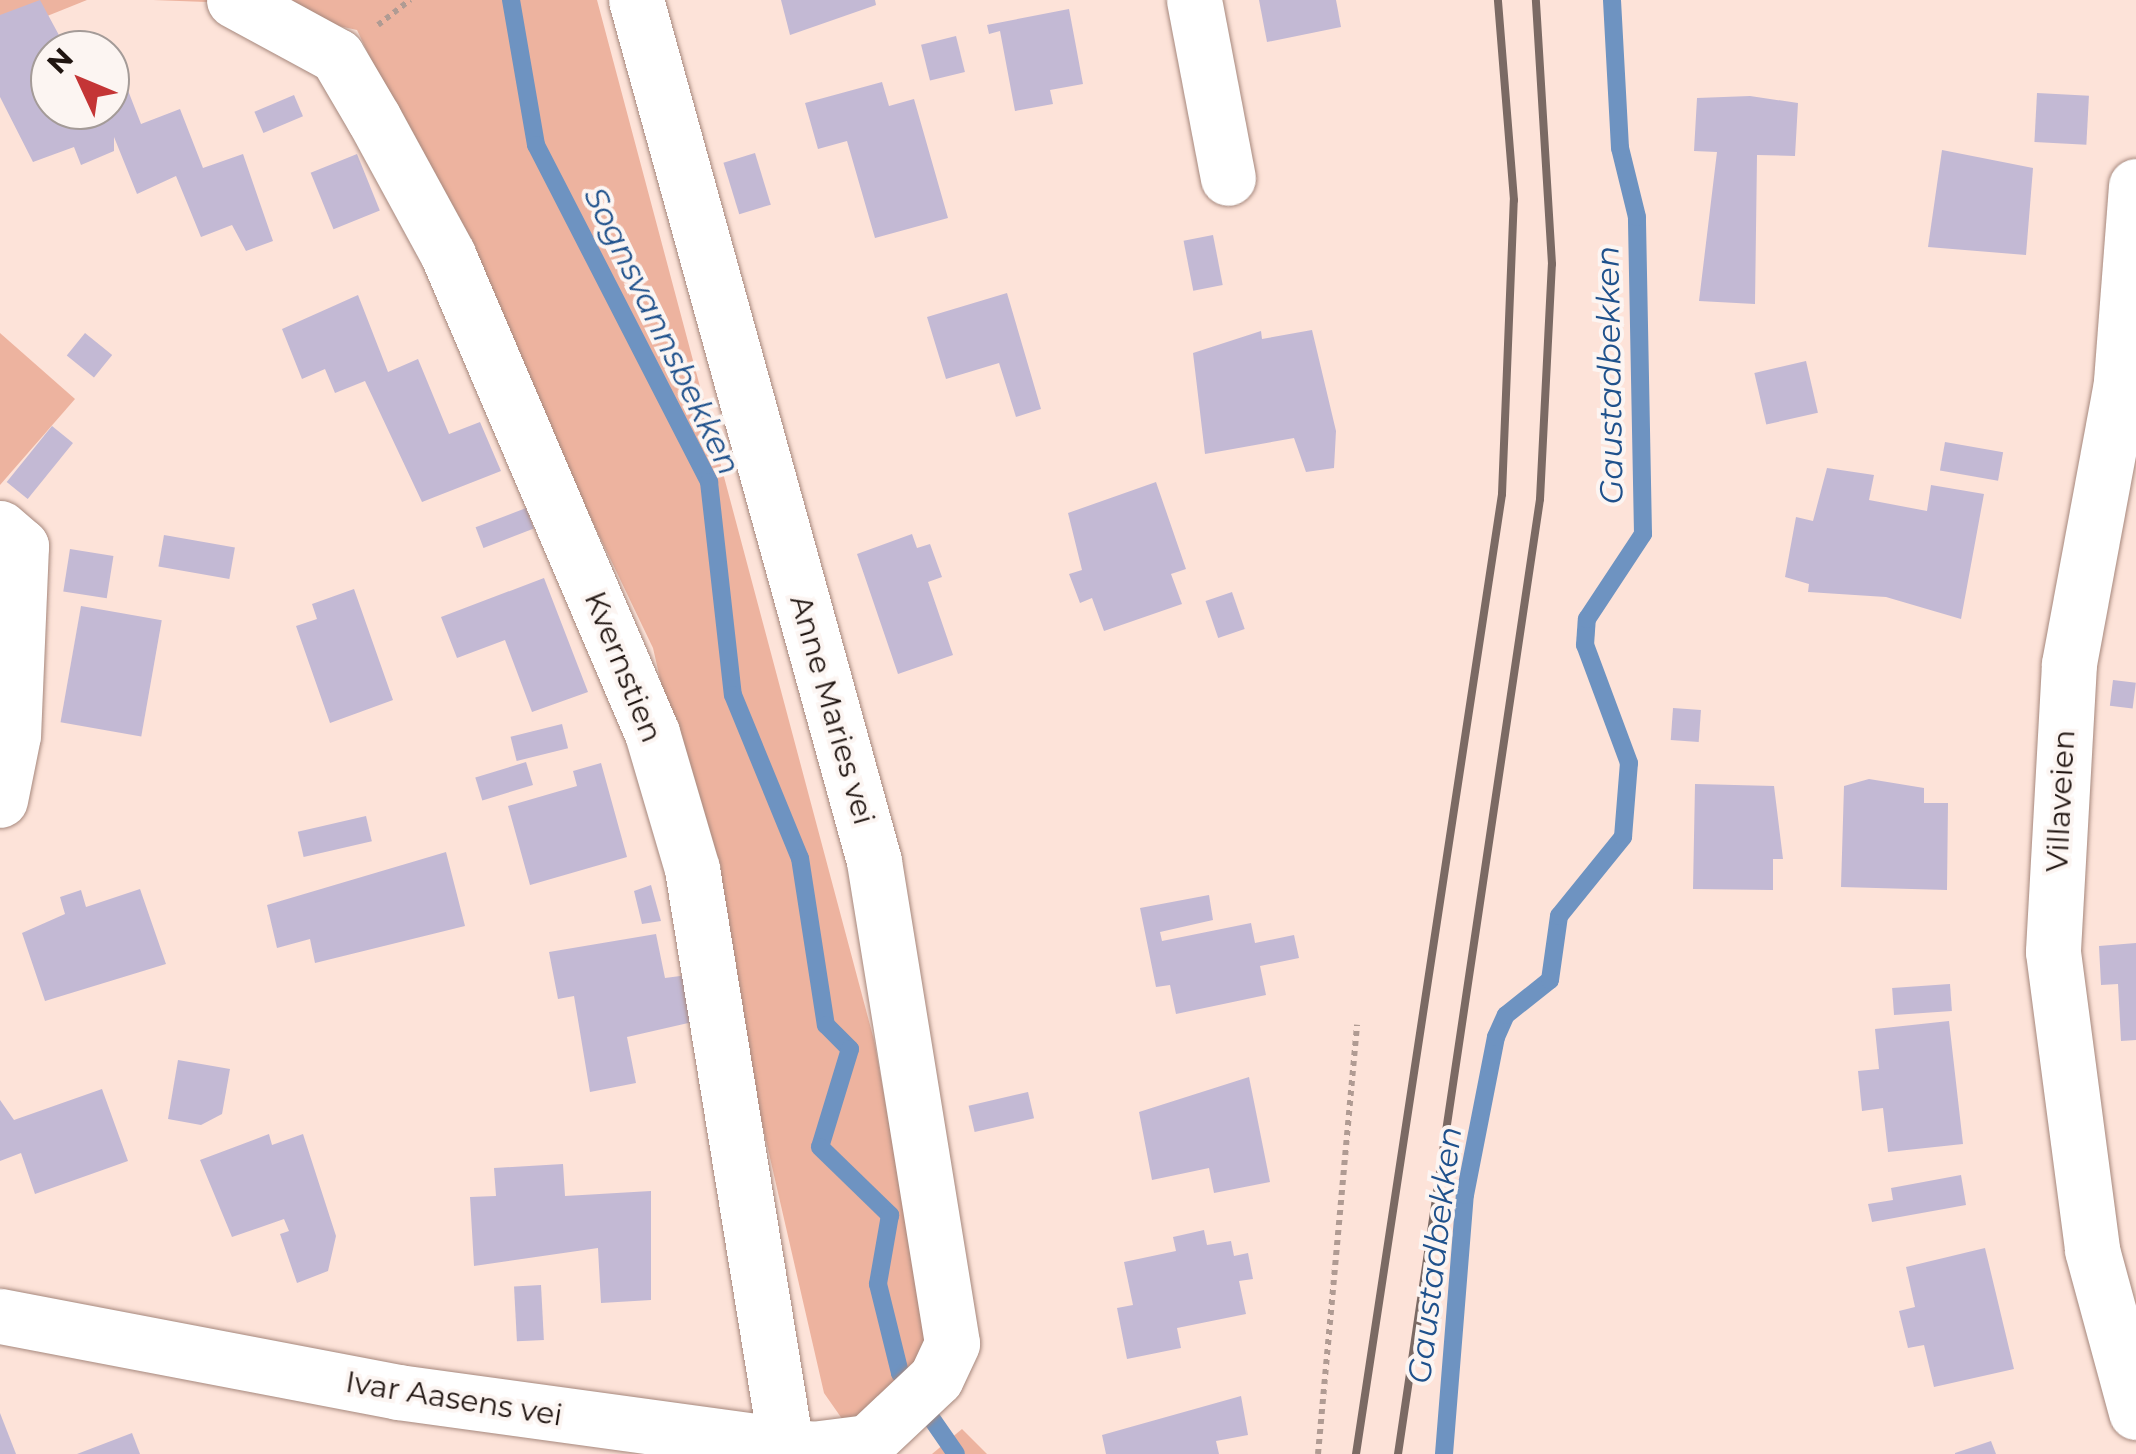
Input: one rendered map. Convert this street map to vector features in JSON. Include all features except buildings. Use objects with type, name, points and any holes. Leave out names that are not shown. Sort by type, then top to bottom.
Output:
[{"type":"street","name":"Kvernstien","points":[[234,0],[337,56],[374,118],[448,255],[652,733],[692,869],[784,1440]]},
{"type":"street","name":"Anne Maries vei","points":[[636,0],[874,861],[952,1343],[919,1398]]},
{"type":"street","points":[[1194,0],[1228,178]]},
{"type":"street","name":"Villaveien","points":[[2136,186],[2128,385],[2068,664],[2054,952],[2092,1250],[2136,1412]]},
{"type":"street","points":[[0,528],[21,546],[13,735],[0,800]]},
{"type":"street","name":"Ivar Aasens vei","points":[[0,1316],[398,1392],[733,1442],[784,1440],[812,1449],[868,1442],[919,1398]]},
{"type":"path","points":[[1318,1454],[1357,1025]]},
{"type":"shaded area","points":[[0,0],[87,0],[0,35]]},
{"type":"shaded area","points":[[153,0],[597,0],[874,1040],[930,1349],[884,1416],[845,1423],[824,1393],[653,648],[357,30],[233,3]]},
{"type":"shaded area","points":[[0,333],[75,399],[0,485]]},
{"type":"shaded area","points":[[962,1429],[987,1454],[932,1454]]},
{"type":"waterway","name":"Sognsvannsbekken","points":[[511,0],[536,145],[709,482],[733,695],[800,858],[826,1025],[850,1049],[820,1147],[890,1215],[878,1284],[900,1373],[956,1454]]},
{"type":"waterway","name":"Gaustadbekken","points":[[1444,1454],[1465,1195],[1496,1037],[1506,1015],[1550,980],[1559,916],[1623,837],[1629,763],[1585,645],[1587,619],[1643,534],[1637,217],[1620,148],[1612,0]]},
{"type":"railway","points":[[1356,1454],[1502,494],[1514,200],[1498,0]]},
{"type":"railway","points":[[1398,1454],[1540,499],[1552,264],[1536,0]]}]
